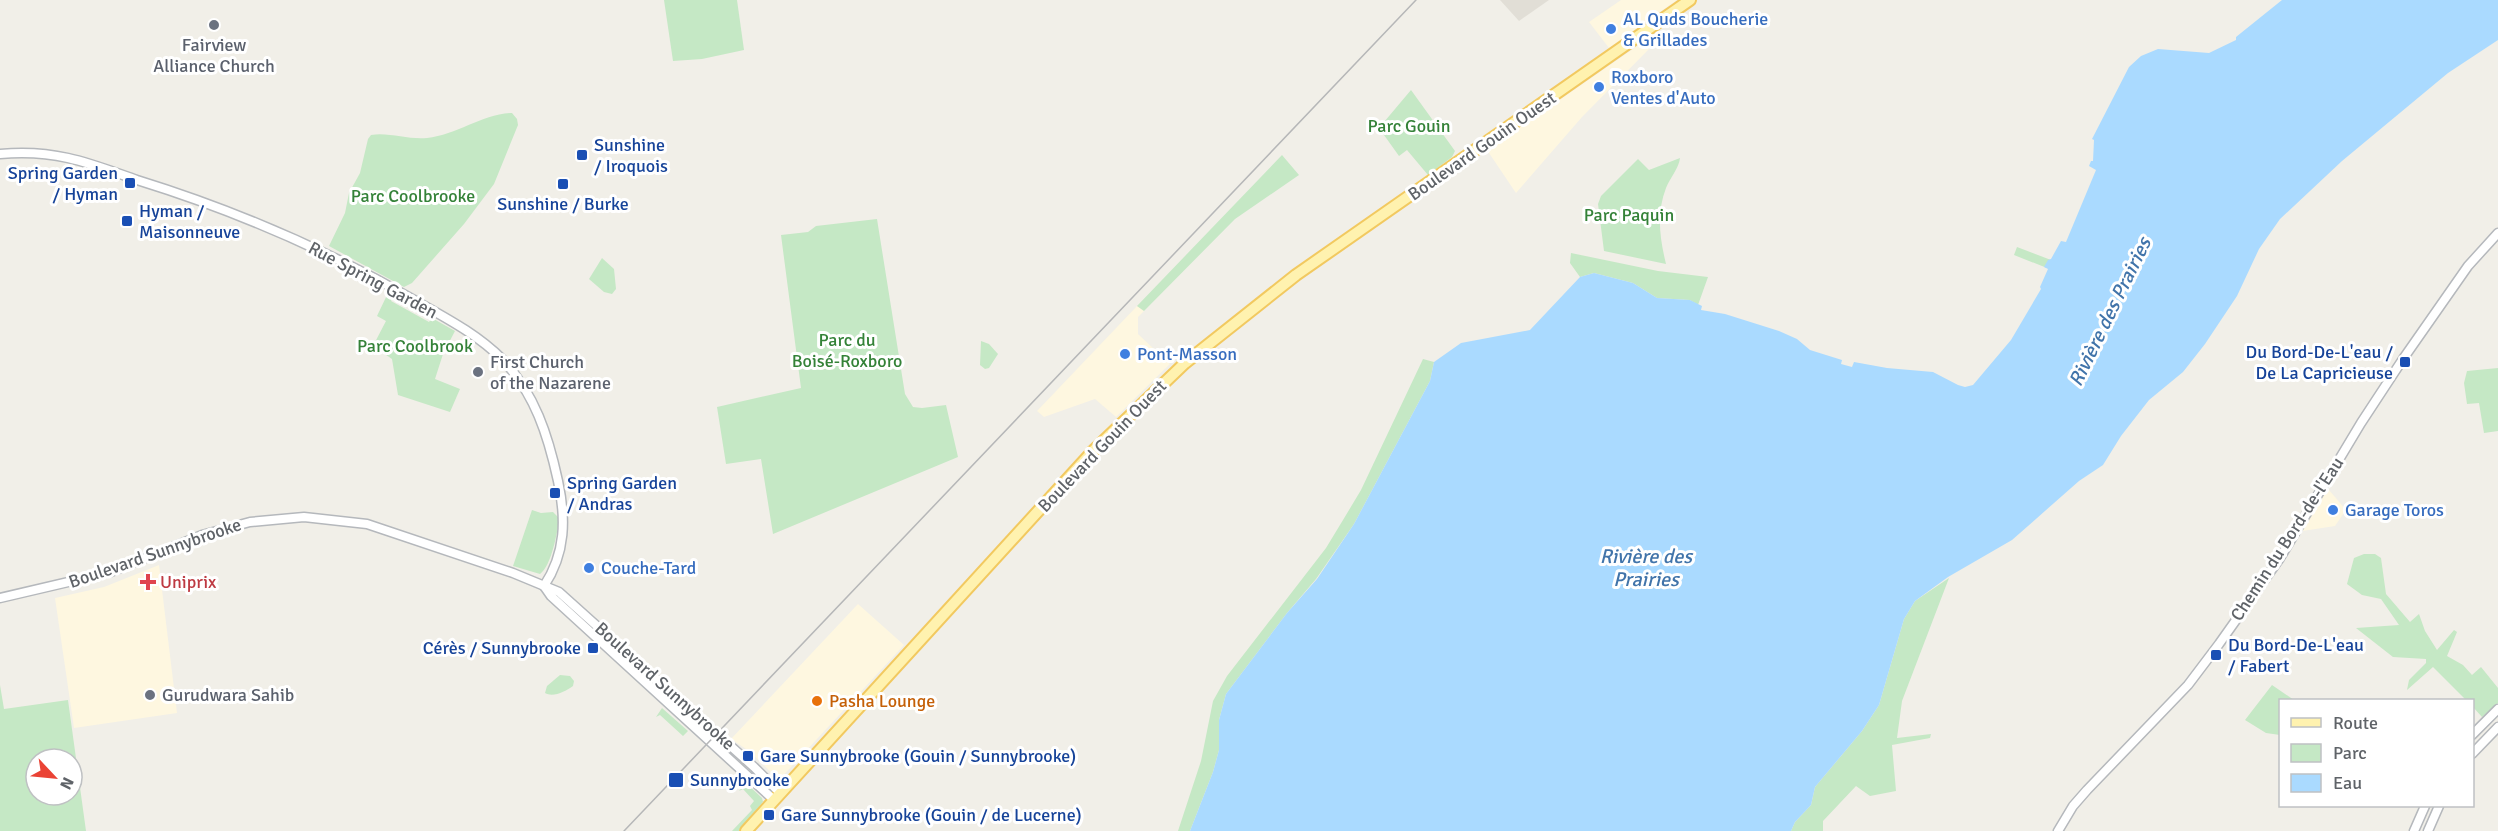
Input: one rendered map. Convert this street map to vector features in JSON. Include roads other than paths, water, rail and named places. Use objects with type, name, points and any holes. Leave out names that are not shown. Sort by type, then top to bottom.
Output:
[{"type":"main road","name":"Boulevard Gouin Ouest","points":[[746,831],[1093,451],[1185,363],[1291,279],[1690,0]]},
{"type":"street","name":"Rue Spring Garden","points":[[0,154],[25,153],[73,159],[226,210],[309,246],[368,275],[483,342],[505,363],[523,385],[540,417],[550,445],[564,510],[564,525],[559,551],[544,586]]},
{"type":"street","name":"Chemin du Bord-de-l'Eau","points":[[2058,831],[2073,806],[2188,685],[2219,644],[2280,558],[2361,423],[2403,359],[2468,266],[2498,232]]},
{"type":"street","name":"Boulevard Sunnybrooke","points":[[3,598],[111,572],[228,526],[294,517],[345,520],[378,527],[559,592],[575,604],[777,796]]},
{"type":"street","points":[[2474,733],[2498,710]]},
{"type":"street","points":[[2474,752],[2498,727]]},
{"type":"street","points":[[2415,831],[2425,807]]},
{"type":"street","points":[[2428,831],[2439,807]]},
{"type":"water","name":"Rivière des Prairies","points":[[2282,0],[2498,0],[2498,40],[2448,73],[2342,161],[2280,219],[2259,249],[2237,296],[2205,344],[2183,372],[2149,400],[2121,436],[2103,465],[2079,481],[2012,540],[1948,577],[1915,601],[1904,619],[1879,705],[1862,731],[1815,787],[1811,805],[1795,822],[1791,831],[1190,831],[1219,750],[1219,720],[1226,694],[1287,613],[1317,579],[1354,524],[1430,381],[1434,362],[1461,343],[1530,330],[1580,277],[1594,273],[1633,283],[1657,298],[1690,300],[1702,306],[1701,310],[1725,314],[1779,331],[1797,339],[1810,350],[1842,360],[1841,364],[1852,367],[1854,362],[1887,368],[1933,372],[1958,385],[1965,387],[1973,385],[2011,340],[2041,289],[2048,269],[2044,267],[2061,241],[2066,242],[2096,170],[2089,166],[2093,161],[2094,140],[2092,139],[2129,67],[2141,56],[2158,49],[2209,53],[2236,40],[2236,37]]},
{"type":"tram line","points":[[624,831],[1416,0]]},
{"type":"place","name":"Fairview Alliance Church","points":[[214,25]]},
{"type":"place","name":"AL Quds Boucherie & Grillades","points":[[1611,29]]},
{"type":"place","name":"Roxboro Ventes d'Auto","points":[[1599,87]]},
{"type":"place","name":"Sunshine / Iroquois","points":[[582,155]]},
{"type":"place","name":"Spring Garden / Hyman","points":[[130,183]]},
{"type":"place","name":"Sunshine / Burke","points":[[563,184]]},
{"type":"place","name":"Hyman / Maisonneuve","points":[[127,221]]},
{"type":"place","name":"Pont-Masson","points":[[1125,354]]},
{"type":"place","name":"Du Bord-De-L'eau / De La Capricieuse","points":[[2405,362]]},
{"type":"place","name":"First Church of the Nazarene","points":[[478,372]]},
{"type":"place","name":"Spring Garden / Andras","points":[[555,493]]},
{"type":"place","name":"Garage Toros","points":[[2333,510]]},
{"type":"place","name":"Couche-Tard","points":[[589,568]]},
{"type":"place","name":"Uniprix","points":[[148,582]]},
{"type":"place","name":"Cérès / Sunnybrooke","points":[[593,648]]},
{"type":"place","name":"Du Bord-De-L'eau / Fabert","points":[[2216,655]]},
{"type":"place","name":"Gurudwara Sahib","points":[[150,695]]},
{"type":"place","name":"Pasha Lounge","points":[[817,701]]},
{"type":"place","name":"Gare Sunnybrooke (Gouin / Sunnybrooke)","points":[[748,756]]},
{"type":"place","name":"Sunnybrooke","points":[[676,780]]},
{"type":"place","name":"Gare Sunnybrooke (Gouin / de Lucerne)","points":[[769,815]]},
{"type":"park label","name":"Parc Gouin","points":[[1409,126]]},
{"type":"park label","name":"Parc Coolbrooke","points":[[413,196]]},
{"type":"park label","name":"Parc Paquin","points":[[1629,215]]},
{"type":"park label","name":"Parc Coolbrook","points":[[415,346]]},
{"type":"park label","name":"Parc du Boisé-Roxboro","points":[[847,350]]}]
